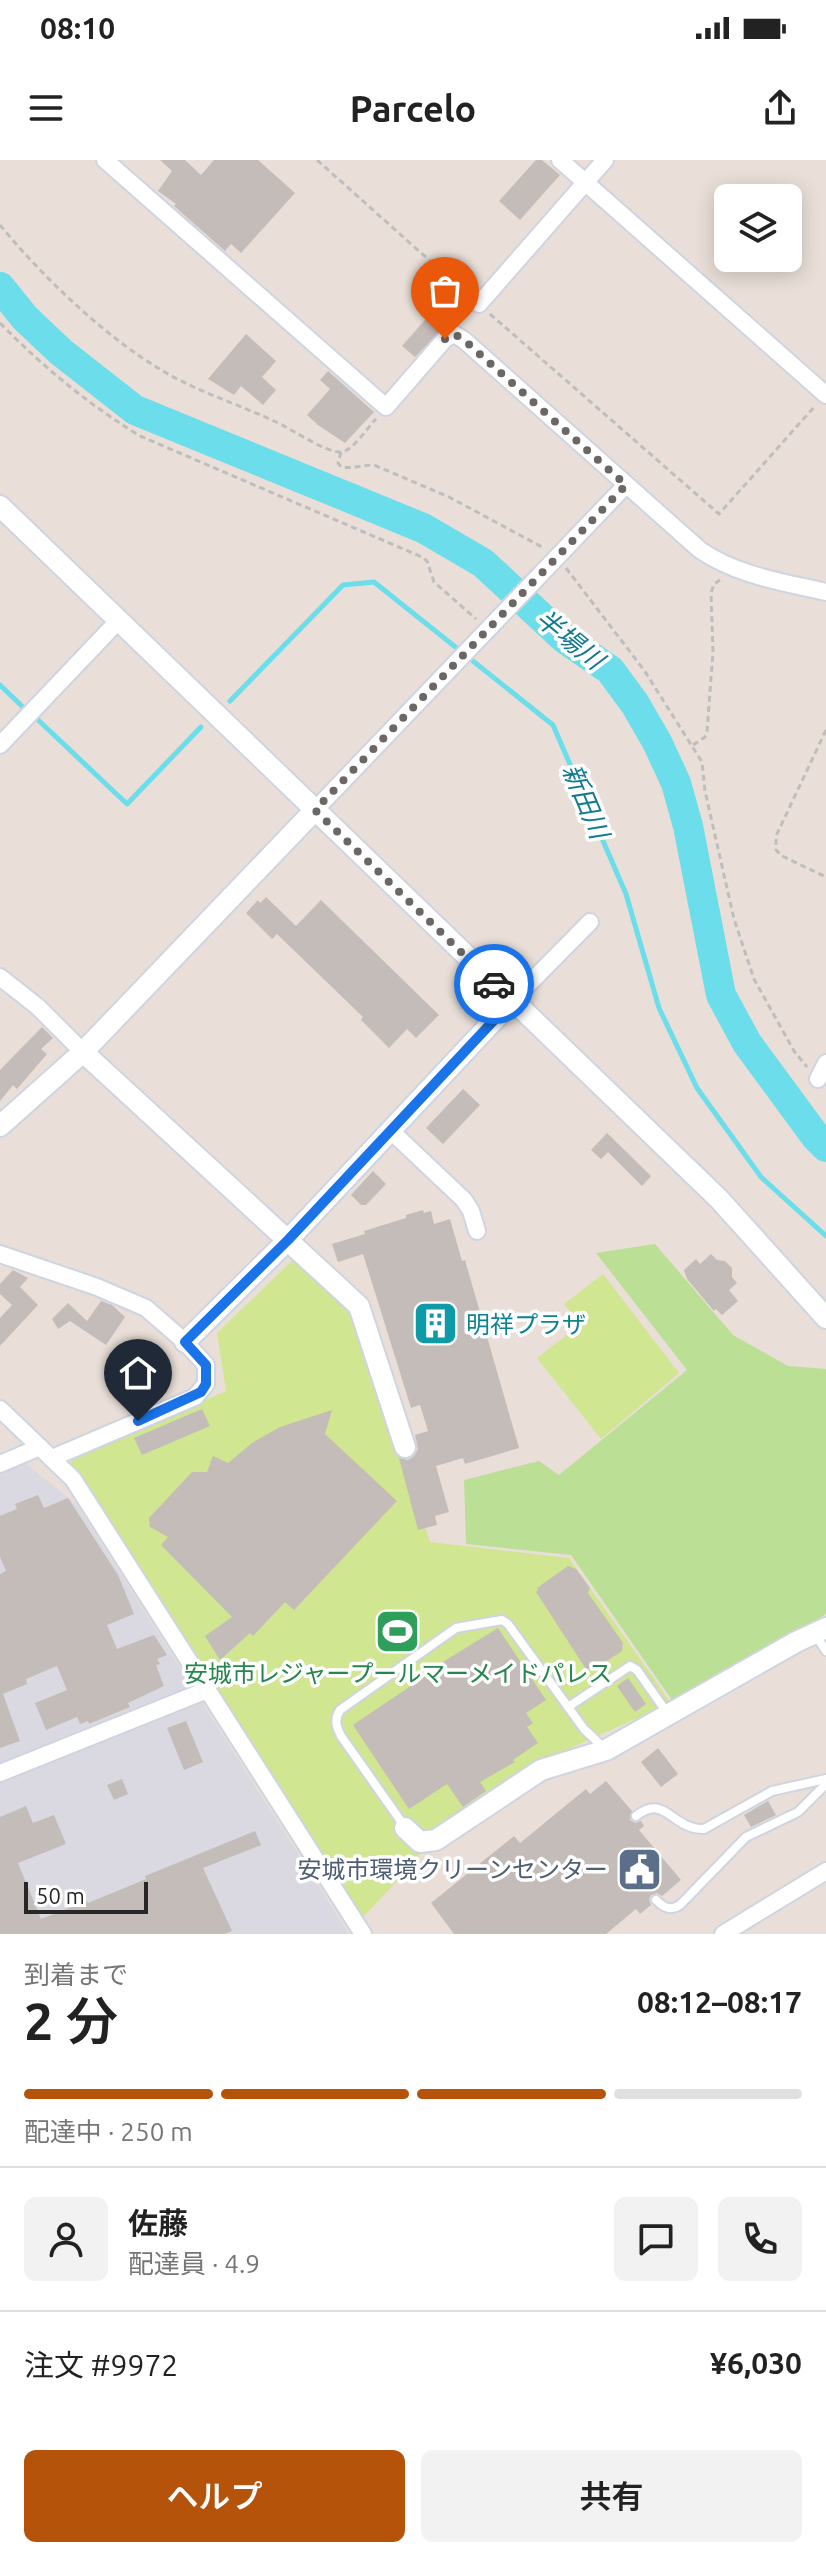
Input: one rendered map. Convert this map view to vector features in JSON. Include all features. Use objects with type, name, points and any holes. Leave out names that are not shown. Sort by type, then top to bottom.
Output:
[{"type":"street","points":[[105,160],[386,407],[445,339],[454,334],[700,550],[728,567],[826,592]]},
{"type":"street","points":[[560,160],[825,395]]},
{"type":"street","points":[[479,304],[605,160]]},
{"type":"street","points":[[0,1126],[83,1052],[626,485]]},
{"type":"street","points":[[0,506],[719,1199],[826,1318]]},
{"type":"street","points":[[0,745],[119,620]]},
{"type":"street","points":[[185,1342],[288,1240],[590,922]]},
{"type":"street","points":[[0,977],[38,1007],[359,1306],[405,1447]]},
{"type":"street","points":[[818,1079],[826,1063]]},
{"type":"street","points":[[391,1131],[464,1200],[477,1231]]},
{"type":"street","points":[[0,1254],[97,1287],[146,1308],[206,1365],[206,1384],[195,1397],[46,1452],[0,1464]]},
{"type":"street","points":[[0,1409],[73,1479],[89,1502],[363,1934]]},
{"type":"street","points":[[405,1828],[420,1842],[436,1840],[541,1770],[606,1750],[820,1630]]},
{"type":"street","points":[[0,1773],[207,1690]]},
{"type":"street","points":[[723,1934],[826,1871]]},
{"type":"lane","points":[[405,1828],[337,1728],[336,1717],[340,1710],[456,1628],[502,1620],[508,1624],[584,1729],[606,1750]]},
{"type":"lane","points":[[820,1630],[826,1651]]},
{"type":"lane","points":[[568,1707],[630,1666],[637,1670],[669,1715]]},
{"type":"lane","points":[[636,1816],[648,1807],[654,1807],[683,1825],[704,1829],[772,1791],[826,1782]]},
{"type":"lane","points":[[656,1900],[668,1909],[680,1905],[746,1837],[798,1812],[826,1782]]},
{"type":"path","points":[[317,160],[719,514],[825,395]]},
{"type":"path","points":[[0,225],[45,277],[156,367],[205,393],[341,452],[348,449],[386,407]]},
{"type":"path","points":[[0,323],[59,379],[103,413],[140,436],[422,557],[427,561],[434,582],[488,627]]},
{"type":"path","points":[[341,452],[338,463],[341,467],[354,469],[361,465],[374,465],[449,497],[541,547],[552,562],[572,574],[644,670],[702,762],[705,791],[734,919],[754,979],[794,1051],[818,1079]]},
{"type":"path","points":[[693,745],[705,737],[707,731],[713,652],[711,593],[728,567]]},
{"type":"path","points":[[826,730],[776,836],[776,850],[782,856],[826,877]]},
{"type":"shaded area","points":[[24,1462],[76,1504],[349,1934],[0,1934],[0,1472]]},
{"type":"green space","points":[[655,1244],[733,1335],[788,1366],[826,1369],[826,1614],[674,1703],[571,1555],[466,1544],[464,1480],[539,1461],[559,1475],[687,1370],[596,1253]]},
{"type":"green space","name":"安城市レジャープールマーメイドパレス","points":[[295,1258],[355,1314],[430,1542],[569,1558],[671,1703],[526,1768],[426,1835],[417,1860],[361,1919],[70,1464],[75,1456],[226,1391],[217,1333]]},
{"type":"green space","points":[[603,1274],[679,1373],[601,1439],[537,1358],[581,1324],[564,1304]]},
{"type":"building","points":[[160,160],[185,160],[201,175],[214,160],[258,160],[295,193],[241,253],[231,244],[225,251],[158,191],[172,171]]},
{"type":"building","points":[[536,160],[542,160],[560,175],[520,220],[499,201]]},
{"type":"building","points":[[438,305],[453,318],[415,357],[402,346]]},
{"type":"building","points":[[246,334],[276,361],[262,377],[276,390],[263,405],[241,386],[234,395],[208,379]]},
{"type":"building","points":[[328,371],[374,412],[345,443],[307,415],[330,389],[320,380]]},
{"type":"building","points":[[266,897],[296,926],[321,900],[439,1015],[416,1038],[407,1029],[389,1048],[361,1020],[363,1017],[277,934],[272,939],[246,913],[258,900],[260,903]]},
{"type":"building","points":[[42,1027],[53,1038],[41,1049],[47,1054],[17,1089],[13,1085],[0,1101],[0,1070]]},
{"type":"building","points":[[463,1089],[480,1105],[443,1144],[426,1128]]},
{"type":"building","points":[[607,1133],[651,1176],[642,1186],[608,1152],[601,1159],[591,1150]]},
{"type":"building","points":[[373,1171],[386,1184],[366,1205],[361,1205],[351,1195]]},
{"type":"building","name":"明祥プラザ","points":[[423,1210],[424,1213],[431,1211],[434,1224],[450,1219],[462,1261],[465,1260],[519,1448],[465,1464],[463,1458],[436,1466],[449,1512],[435,1516],[437,1525],[418,1530],[399,1458],[408,1460],[414,1456],[418,1449],[415,1435],[428,1431],[420,1405],[411,1408],[363,1254],[338,1262],[332,1244]]},
{"type":"building","points":[[711,1254],[732,1268],[732,1277],[737,1283],[729,1290],[738,1301],[722,1315],[716,1309],[714,1311],[687,1279],[684,1270],[696,1259],[700,1264]]},
{"type":"building","points":[[13,1270],[28,1278],[20,1287],[38,1305],[0,1346],[0,1318],[12,1305],[0,1294],[0,1284]]},
{"type":"building","points":[[101,1301],[112,1305],[125,1317],[106,1345],[70,1321],[58,1329],[52,1319],[68,1303],[87,1321]]},
{"type":"building","points":[[202,1409],[210,1426],[142,1455],[134,1438]]},
{"type":"building","points":[[332,1410],[325,1434],[397,1501],[294,1610],[285,1602],[253,1636],[250,1633],[220,1660],[205,1636],[232,1617],[161,1545],[168,1537],[150,1527],[149,1518],[192,1472],[207,1472],[213,1456],[228,1463],[252,1443],[280,1427]]},
{"type":"building","points":[[38,1495],[44,1508],[68,1498],[118,1575],[134,1614],[107,1625],[117,1649],[154,1635],[167,1655],[157,1659],[160,1664],[156,1665],[164,1686],[128,1703],[130,1707],[89,1724],[88,1721],[80,1724],[77,1717],[46,1730],[35,1703],[67,1690],[57,1666],[26,1679],[27,1684],[3,1694],[20,1741],[0,1748],[0,1574],[6,1571],[0,1557],[0,1516],[17,1509],[15,1504]]},
{"type":"building","points":[[568,1566],[576,1569],[590,1588],[588,1593],[623,1643],[622,1651],[595,1669],[586,1669],[536,1592],[537,1588]]},
{"type":"building","points":[[498,1628],[546,1700],[526,1713],[533,1723],[527,1727],[538,1743],[513,1760],[515,1762],[480,1782],[486,1791],[463,1807],[447,1784],[409,1809],[353,1725],[438,1665]]},
{"type":"building","points":[[628,1678],[646,1704],[635,1712],[617,1686]]},
{"type":"building","points":[[186,1721],[203,1762],[184,1770],[167,1728]]},
{"type":"building","points":[[658,1748],[678,1774],[661,1787],[641,1762]]},
{"type":"building","points":[[122,1779],[128,1794],[114,1800],[107,1785]]},
{"type":"building","points":[[606,1781],[632,1811],[630,1820],[635,1823],[641,1821],[644,1826],[639,1830],[681,1880],[662,1896],[657,1893],[651,1895],[651,1905],[640,1914],[636,1909],[606,1934],[454,1934],[431,1903],[514,1836],[520,1843],[586,1789],[590,1794]]},
{"type":"building","points":[[768,1801],[776,1815],[751,1827],[744,1815]]},
{"type":"building","points":[[26,1806],[33,1823],[54,1815],[66,1844],[18,1863],[41,1919],[88,1903],[255,1831],[261,1845],[203,1868],[232,1931],[224,1934],[0,1934],[0,1817]]},
{"type":"waterway","name":"半場川","points":[[0,287],[25,318],[61,352],[135,410],[423,528],[483,563],[565,639],[610,670],[635,704],[676,783],[688,826],[721,995],[747,1043],[826,1147]]},
{"type":"waterway","name":"新田川","points":[[230,701],[343,585],[374,582],[553,725],[626,894],[659,1008],[697,1088],[761,1177],[826,1236]]},
{"type":"waterway","name":"新田川","points":[[0,685],[25,709]]},
{"type":"waterway","name":"新田川","points":[[35,717],[127,804],[201,727]]},
{"type":"way so far","points":[[445,339],[454,334],[464,340],[626,485],[315,810],[494,984]]},
{"type":"place","name":"明祥プラザ","points":[[435,1324]]},
{"type":"place","name":"安城市レジャープールマーメイドパレス","points":[[398,1631]]},
{"type":"place","name":"安城市環境クリーンセンター","points":[[639,1869]]},
{"type":"route","points":[[138,1421],[201,1392],[206,1384],[206,1365],[185,1342],[288,1240],[512,1001],[494,984]]}]
